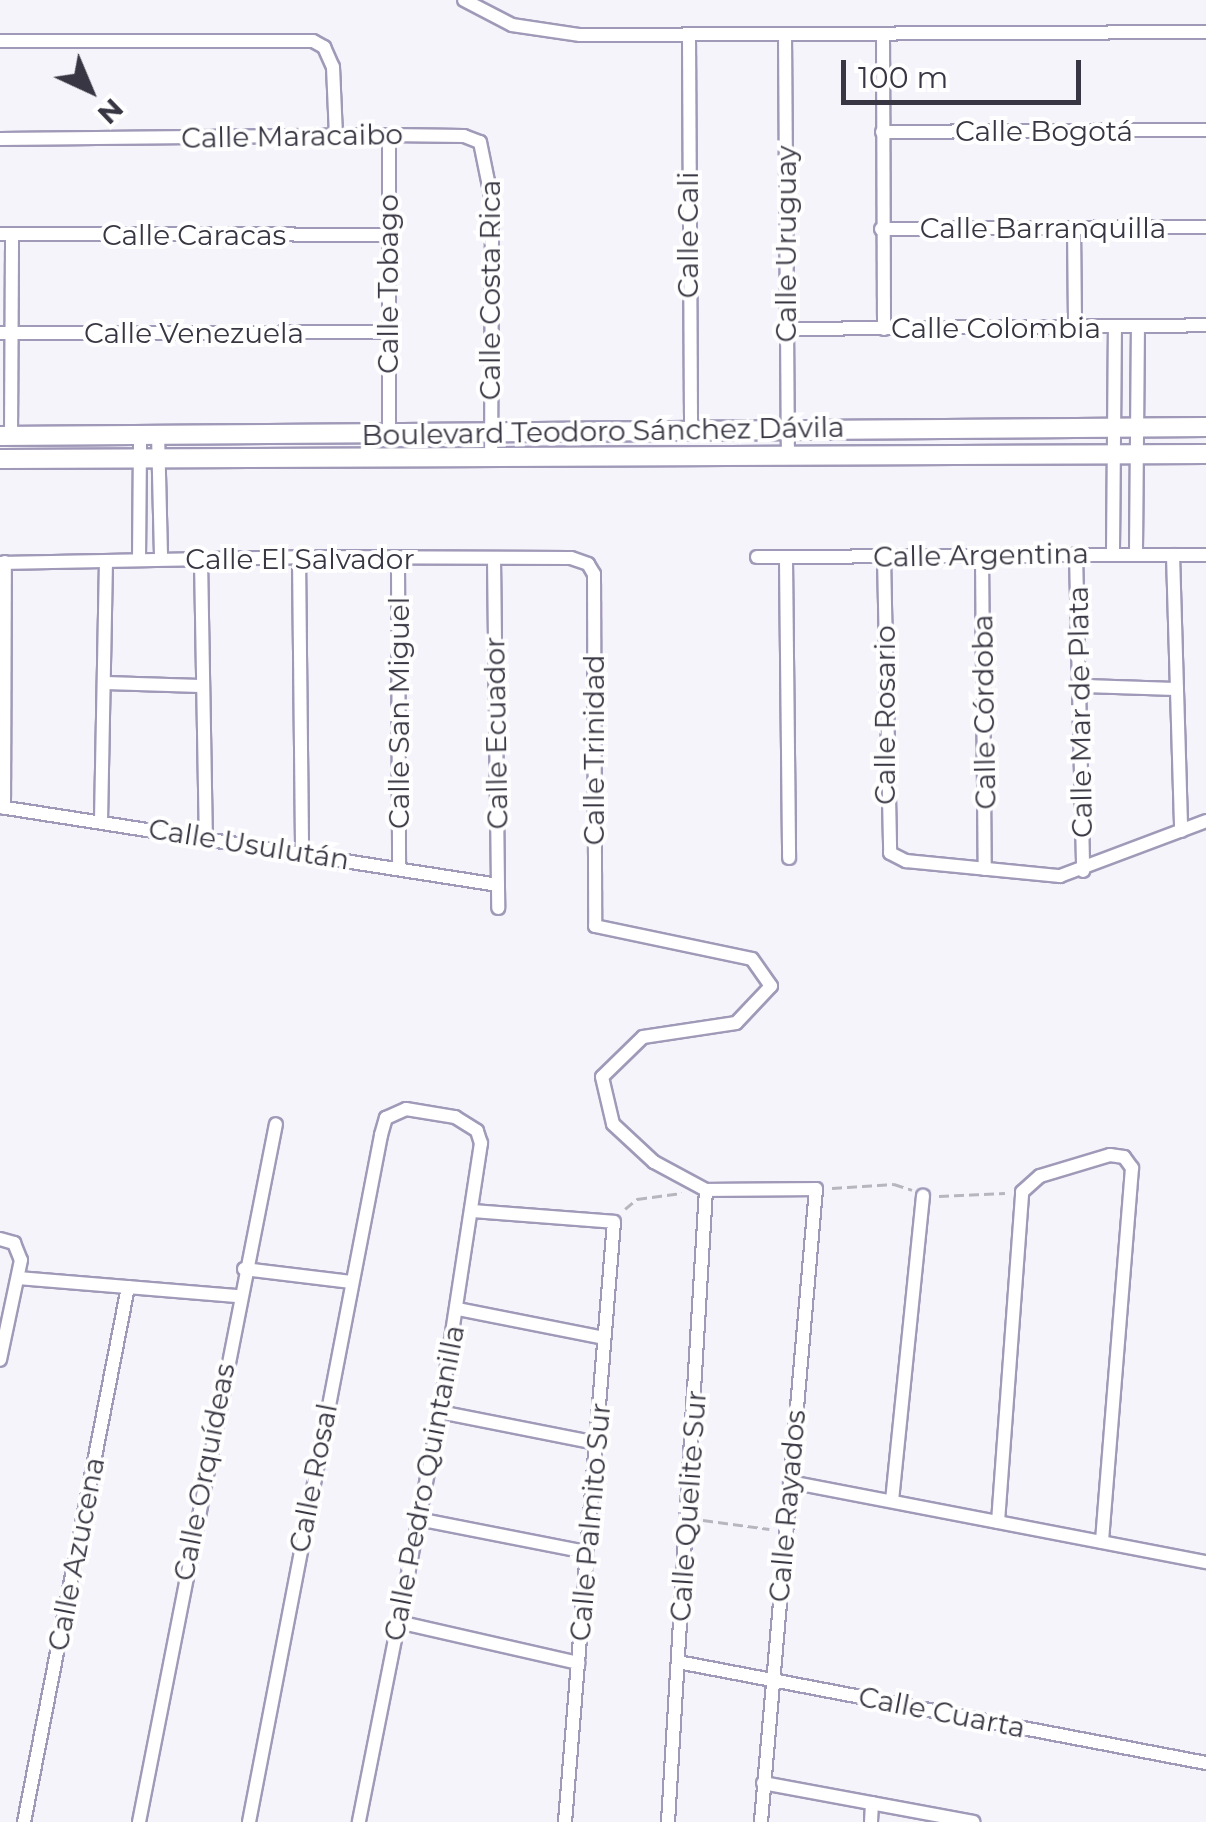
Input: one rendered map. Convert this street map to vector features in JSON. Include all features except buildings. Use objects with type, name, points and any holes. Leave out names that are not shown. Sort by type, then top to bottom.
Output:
[{"type":"street","points":[[464,0],[512,24],[580,35],[1206,32]]},
{"type":"street","points":[[882,34],[880,229],[884,329]]},
{"type":"street","name":"Calle Uruguay","points":[[785,36],[788,452]]},
{"type":"street","name":"Calle Cali","points":[[689,37],[690,432]]},
{"type":"street","points":[[0,41],[302,39],[324,47],[333,67],[336,136]]},
{"type":"street","name":"Calle Bogotá","points":[[882,132],[1206,130]]},
{"type":"street","name":"Calle Tobago","points":[[389,135],[389,434]]},
{"type":"street","name":"Calle Maracaibo","points":[[0,138],[464,136]]},
{"type":"street","name":"Calle Costa Rica","points":[[464,136],[480,142],[490,167],[491,457]]},
{"type":"street","points":[[1074,227],[1075,326]]},
{"type":"street","name":"Calle Barranquilla","points":[[880,229],[1206,227]]},
{"type":"street","points":[[6,234],[6,436]]},
{"type":"street","name":"Calle Caracas","points":[[6,234],[387,235]]},
{"type":"street","name":"Calle Colombia","points":[[786,329],[1206,325]]},
{"type":"street","points":[[1136,551],[1138,326]]},
{"type":"street","points":[[1113,551],[1115,328]]},
{"type":"street","name":"Calle Venezuela","points":[[6,333],[388,332]]},
{"type":"street","name":"Boulevard Teodoro Sánchez Dávila","points":[[6,436],[1206,427]]},
{"type":"street","points":[[139,560],[149,433]]},
{"type":"street","name":"Boulevard Teodoro Sánchez Dávila","points":[[0,459],[788,452],[1206,454]]},
{"type":"street","points":[[149,458],[161,558]]},
{"type":"street","name":"Calle Argentina","points":[[756,557],[786,560],[1113,551],[1206,555]]},
{"type":"street","name":"Calle Mar de Plata","points":[[1076,554],[1083,686],[1082,871]]},
{"type":"street","points":[[1173,555],[1181,831]]},
{"type":"street","name":"Calle Córdoba","points":[[982,556],[985,869]]},
{"type":"street","points":[[299,557],[302,854]]},
{"type":"street","name":"Calle El Salvador","points":[[2,562],[299,557],[580,560],[594,574]]},
{"type":"street","name":"Calle Rosario","points":[[884,557],[886,846],[906,861],[985,869]]},
{"type":"street","points":[[201,559],[206,836]]},
{"type":"street","name":"Calle Ecuador","points":[[494,559],[498,908]]},
{"type":"street","name":"Calle San Miguel","points":[[398,560],[399,866]]},
{"type":"street","points":[[786,560],[789,858]]},
{"type":"street","points":[[101,821],[106,561]]},
{"type":"street","points":[[2,562],[2,807]]},
{"type":"street","name":"Calle Trinidad","points":[[594,574],[595,926],[752,959],[771,986],[736,1023],[644,1037],[602,1077],[613,1124],[654,1162],[706,1190]]},
{"type":"street","points":[[104,683],[202,686]]},
{"type":"street","points":[[1083,686],[1177,689]]},
{"type":"street","name":"Calle Usulután","points":[[2,807],[399,866],[498,885]]},
{"type":"street","points":[[985,869],[1060,876],[1206,822]]},
{"type":"street","name":"Calle Pedro Quintanilla","points":[[359,1822],[440,1412],[481,1143],[477,1131],[455,1116],[406,1108],[386,1118],[381,1135]]},
{"type":"street","name":"Calle Orquídeas","points":[[139,1822],[244,1269],[276,1124]]},
{"type":"street","name":"Calle Rosal","points":[[248,1822],[381,1135]]},
{"type":"street","points":[[998,1522],[1022,1192],[1040,1176],[1110,1155],[1124,1157],[1132,1168],[1102,1542]]},
{"type":"street","name":"Calle Rayados","points":[[706,1190],[816,1189],[770,1679],[761,1822]]},
{"type":"street","name":"Calle Quelite Sur","points":[[668,1822],[706,1190]]},
{"type":"street","points":[[892,1501],[923,1196]]},
{"type":"street","points":[[472,1211],[614,1222]]},
{"type":"street","name":"Calle Palmito Sur","points":[[564,1822],[614,1222]]},
{"type":"street","points":[[0,1239],[14,1243],[21,1260],[0,1360]]},
{"type":"street","points":[[244,1269],[351,1282]]},
{"type":"street","points":[[18,1278],[239,1296]]},
{"type":"street","name":"Calle Azucena","points":[[24,1822],[128,1286]]},
{"type":"street","points":[[458,1309],[604,1338]]},
{"type":"street","points":[[440,1412],[596,1443]]},
{"type":"street","points":[[790,1482],[1206,1562]]},
{"type":"street","points":[[418,1519],[586,1552]]},
{"type":"street","points":[[398,1622],[578,1663]]},
{"type":"street","name":"Calle Cuarta","points":[[678,1662],[1206,1764]]},
{"type":"street","points":[[763,1782],[973,1822]]},
{"type":"street","points":[[871,1822],[872,1803]]},
{"type":"path","points":[[614,1222],[637,1199],[706,1190]]},
{"type":"path","points":[[688,1518],[786,1531]]}]
